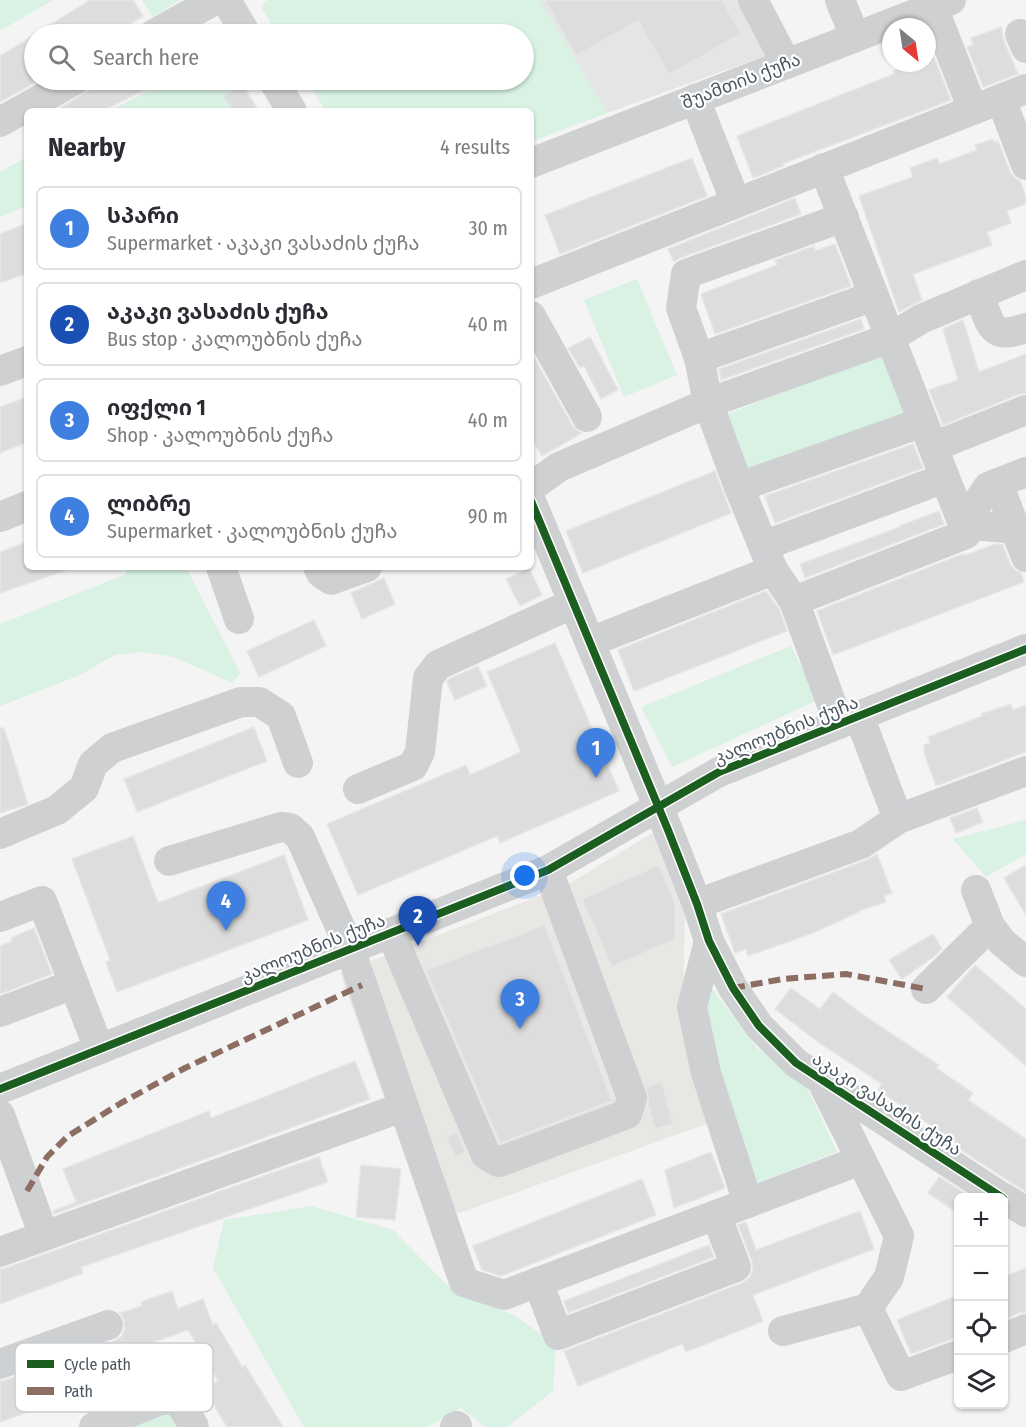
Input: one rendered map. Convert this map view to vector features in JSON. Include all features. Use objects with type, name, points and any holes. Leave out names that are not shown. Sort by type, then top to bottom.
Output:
[{"type":"street","points":[[172,24],[215,0]]},
{"type":"street","points":[[226,0],[240,24]]},
{"type":"street","points":[[753,0],[786,63]]},
{"type":"street","points":[[840,0],[855,37]]},
{"type":"street","points":[[942,4],[973,110]]},
{"type":"street","name":"შუამთის ქუჩა","points":[[534,162],[942,4]]},
{"type":"street","points":[[25,108],[57,90]]},
{"type":"street","points":[[279,90],[290,108]]},
{"type":"street","points":[[534,283],[1014,94],[1026,165]]},
{"type":"street","points":[[695,99],[736,203]]},
{"type":"street","points":[[0,122],[24,109]]},
{"type":"street","points":[[794,601],[966,534],[824,168]]},
{"type":"street","points":[[844,217],[686,273],[681,308],[699,358],[708,403],[738,487],[768,558],[794,601],[898,819]]},
{"type":"street","points":[[534,485],[558,467],[708,403],[890,338],[921,319],[1026,274]]},
{"type":"street","points":[[979,294],[993,328],[1001,334],[1026,328]]},
{"type":"street","points":[[699,358],[874,296]]},
{"type":"street","points":[[534,321],[587,417]]},
{"type":"street","points":[[0,371],[24,362]]},
{"type":"street","points":[[738,487],[928,434],[1026,411]]},
{"type":"street","points":[[963,524],[988,487],[1026,472]]},
{"type":"street","points":[[590,642],[945,478]]},
{"type":"street","points":[[998,483],[1026,557]]},
{"type":"street","points":[[0,517],[24,507]]},
{"type":"street","name":"აკაკი ვასაძის ქუჩა","points":[[534,508],[658,807],[709,941],[733,988],[759,1026],[796,1063],[995,1193]]},
{"type":"street","points":[[963,524],[1016,529]]},
{"type":"street","points":[[222,570],[239,619]]},
{"type":"street","points":[[320,570],[331,580],[359,570]]},
{"type":"street","points":[[358,789],[413,766],[420,752],[423,737],[428,678],[438,665],[574,603]]},
{"type":"street","name":"კალოუბნის ქუჩა","points":[[0,1089],[548,870],[719,772],[1026,650]]},
{"type":"street","points":[[0,834],[57,810],[84,788],[93,764],[112,748],[241,702],[259,702],[281,716],[298,763]]},
{"type":"street","points":[[696,904],[861,844],[898,819],[1026,771]]},
{"type":"street","points":[[170,861],[281,827],[290,828],[300,837],[350,949],[465,1282],[504,1295],[861,1160]]},
{"type":"street","points":[[391,933],[486,1155],[499,1162],[627,1114],[632,1098],[548,870]]},
{"type":"street","points":[[976,890],[990,926],[1002,942],[1026,962]]},
{"type":"street","points":[[0,917],[42,901],[99,1050]]},
{"type":"street","points":[[926,989],[990,926]]},
{"type":"street","points":[[709,941],[692,1007],[706,1073],[748,1203]]},
{"type":"street","points":[[0,1012],[74,984]]},
{"type":"street","points":[[783,1331],[868,1308],[889,1277],[899,1236],[822,1081]]},
{"type":"street","points":[[0,1252],[403,1107]]},
{"type":"street","points":[[0,1114],[44,1236]]},
{"type":"street","name":"აკაკი ვასაძის ქუჩა","points":[[1008,1201],[1026,1212]]},
{"type":"street","points":[[538,1282],[558,1335],[736,1267],[716,1215]]},
{"type":"street","points":[[868,1308],[901,1376],[955,1355]]},
{"type":"street","points":[[58,1343],[108,1325]]},
{"type":"street","points":[[1008,1336],[1026,1329]]},
{"type":"street","points":[[0,1364],[15,1359]]},
{"type":"street","points":[[94,1427],[131,1412]]},
{"type":"street","points":[[185,1412],[194,1427]]},
{"type":"shaded area","points":[[540,0],[741,0],[770,54],[607,113]]},
{"type":"shaded area","points":[[654,832],[685,897],[683,1025],[709,1123],[429,1224],[340,973],[565,886]]},
{"type":"green space","points":[[0,0],[53,0],[0,31]]},
{"type":"green space","points":[[142,0],[180,0],[153,17]]},
{"type":"green space","points":[[268,0],[540,0],[607,113],[534,141],[534,108],[324,108],[312,90],[534,90],[534,24],[272,24],[262,9],[264,2]]},
{"type":"green space","points":[[149,90],[247,90],[257,108],[116,108]]},
{"type":"green space","points":[[24,159],[24,207],[0,217],[0,172]]},
{"type":"green space","points":[[637,279],[677,375],[624,397],[584,300]]},
{"type":"green space","points":[[884,353],[908,412],[745,471],[722,416]]},
{"type":"green space","points":[[125,570],[188,570],[240,673],[232,683],[174,657],[143,652],[115,655],[78,676],[0,706],[0,624],[126,574]]},
{"type":"green space","points":[[791,646],[818,700],[672,767],[641,707]]},
{"type":"green space","points":[[1026,820],[1026,854],[986,877],[953,839]]},
{"type":"green space","points":[[705,979],[757,1048],[805,1083],[837,1152],[752,1185],[731,1115],[706,1013]]},
{"type":"green space","points":[[311,1206],[393,1230],[454,1292],[514,1315],[556,1345],[553,1391],[507,1427],[486,1427],[461,1408],[427,1427],[304,1427],[213,1268],[224,1220]]},
{"type":"green space","points":[[154,1412],[168,1412],[177,1427],[120,1427]]},
{"type":"building","points":[[90,0],[133,0],[143,16],[130,24],[51,24]]},
{"type":"building","points":[[545,0],[722,0],[741,34],[669,75],[638,21],[576,56]]},
{"type":"building","points":[[1001,27],[1004,41],[1018,74],[983,87],[967,47],[973,45],[971,38]]},
{"type":"building","points":[[24,41],[24,89],[0,102],[0,56]]},
{"type":"building","points":[[936,62],[951,100],[782,164],[783,166],[753,178],[737,136],[894,74],[893,72],[936,72]]},
{"type":"building","points":[[90,90],[145,90],[108,108],[60,108]]},
{"type":"building","points":[[232,90],[246,90],[257,108],[231,108],[223,96]]},
{"type":"building","points":[[993,139],[994,142],[998,141],[1010,172],[1020,181],[1026,204],[1007,211],[1011,223],[987,232],[992,245],[913,274],[922,300],[899,312],[859,196],[913,177],[910,168],[937,158],[940,164],[977,150],[975,145]]},
{"type":"building","points":[[692,158],[707,196],[560,254],[545,215]]},
{"type":"building","points":[[795,198],[801,214],[674,262],[668,249]]},
{"type":"building","points":[[24,224],[24,274],[0,283],[0,234]]},
{"type":"building","points":[[835,244],[851,286],[715,334],[701,294],[777,265],[775,260],[814,246],[815,251]]},
{"type":"building","points":[[861,319],[864,329],[721,380],[719,369]]},
{"type":"building","points":[[963,320],[979,372],[1026,354],[1026,393],[943,425],[929,390],[958,380],[943,329]]},
{"type":"building","points":[[590,337],[618,390],[601,399],[584,366],[580,368],[568,348]]},
{"type":"building","points":[[534,357],[572,425],[582,433],[542,456],[534,443]]},
{"type":"building","points":[[24,398],[24,443],[0,453],[0,407]]},
{"type":"building","points":[[913,444],[923,468],[775,523],[765,496]]},
{"type":"building","points":[[715,471],[731,513],[583,573],[566,531]]},
{"type":"building","points":[[939,511],[944,524],[805,578],[800,564]]},
{"type":"building","points":[[24,543],[24,570],[67,570],[0,593],[0,552]]},
{"type":"building","points":[[995,544],[1003,545],[1010,564],[1021,573],[1024,582],[833,655],[817,611],[963,554],[964,556]]},
{"type":"building","points":[[525,570],[530,570],[542,595],[520,606],[506,579]]},
{"type":"building","points":[[384,578],[395,604],[362,619],[351,593]]},
{"type":"building","points":[[766,591],[779,609],[787,631],[634,691],[618,650]]},
{"type":"building","points":[[314,620],[326,646],[259,677],[247,651]]},
{"type":"building","points":[[555,643],[619,791],[500,843],[497,836],[358,895],[327,824],[466,765],[470,775],[521,752],[487,672]]},
{"type":"building","points":[[478,666],[487,686],[455,700],[447,682],[449,679]]},
{"type":"building","points":[[1011,704],[1013,710],[1026,705],[1026,752],[936,786],[924,753],[924,745],[930,743],[928,737]]},
{"type":"building","points":[[254,727],[267,761],[137,812],[124,779]]},
{"type":"building","points":[[0,728],[4,728],[28,804],[0,813]]},
{"type":"building","points":[[977,808],[983,822],[956,833],[950,818]]},
{"type":"building","points":[[133,836],[158,903],[284,855],[308,920],[117,992],[106,962],[110,960],[72,859]]},
{"type":"building","points":[[877,854],[892,893],[884,896],[886,902],[859,911],[813,933],[748,956],[746,949],[735,953],[721,914],[867,860]]},
{"type":"building","points":[[659,865],[675,903],[675,939],[612,967],[582,899]]},
{"type":"building","points":[[1026,865],[1026,915],[1004,878]]},
{"type":"building","points":[[545,925],[612,1101],[500,1143],[426,970]]},
{"type":"building","points":[[34,928],[52,974],[0,994],[0,946],[12,941],[11,938]]},
{"type":"building","points":[[933,934],[942,949],[902,979],[889,960]]},
{"type":"building","points":[[975,965],[1026,1009],[1026,1066],[947,997]]},
{"type":"building","points":[[791,988],[820,1009],[833,992],[939,1065],[936,1068],[973,1093],[968,1100],[1026,1139],[1026,1192],[958,1148],[960,1145],[878,1090],[882,1084],[818,1042],[775,1009]]},
{"type":"building","points":[[355,1061],[370,1099],[54,1214],[53,1211],[76,1202],[63,1169],[209,1111],[211,1118]]},
{"type":"building","points":[[662,1082],[673,1124],[655,1129],[646,1087]]},
{"type":"building","points":[[457,1132],[466,1152],[456,1157],[446,1137]]},
{"type":"building","points":[[711,1152],[725,1188],[674,1208],[665,1170]]},
{"type":"building","points":[[319,1157],[328,1182],[81,1267],[83,1273],[0,1304],[0,1269]]},
{"type":"building","points":[[361,1165],[401,1169],[395,1220],[356,1217]]},
{"type":"building","points":[[939,1177],[965,1193],[954,1193],[954,1210],[928,1193]]},
{"type":"building","points":[[642,1179],[656,1215],[501,1276],[482,1270],[473,1246]]},
{"type":"building","points":[[860,1211],[874,1249],[753,1295],[763,1321],[686,1352],[682,1344],[578,1386],[564,1351],[742,1283],[749,1278],[753,1270],[752,1261],[738,1225],[746,1222],[756,1250]]},
{"type":"building","points":[[709,1245],[714,1257],[568,1313],[564,1301]]},
{"type":"building","points":[[1026,1268],[1026,1312],[1008,1318],[1008,1301],[1008,1275]]},
{"type":"building","points":[[172,1291],[178,1309],[203,1299],[213,1325],[216,1323],[242,1367],[245,1365],[283,1427],[227,1427],[213,1404],[213,1384],[218,1381],[213,1372],[213,1343],[196,1343],[188,1330],[154,1343],[110,1343],[121,1337],[125,1329],[120,1313],[142,1306],[141,1302]]},
{"type":"building","points":[[954,1297],[954,1339],[911,1354],[897,1320]]},
{"type":"building","points":[[15,1377],[15,1412],[28,1412],[0,1422],[0,1381]]},
{"type":"marked path","points":[[733,988],[783,979],[846,974],[926,989]]},
{"type":"marked path","points":[[27,1191],[47,1157],[68,1136],[121,1103],[185,1068],[362,985]]},
{"type":"cycle path","points":[[534,508],[668,830],[709,941],[733,988],[759,1026],[796,1063],[995,1193]]},
{"type":"cycle path","points":[[0,1089],[548,870],[719,772],[1026,649]]},
{"type":"place","name":"სპარი","points":[[596,778]]},
{"type":"place","name":"ლიბრე","points":[[226,931]]},
{"type":"place","name":"აკაკი ვასაძის ქუჩა","points":[[418,946]]},
{"type":"place","name":"იფქლი 1","points":[[520,1029]]}]
